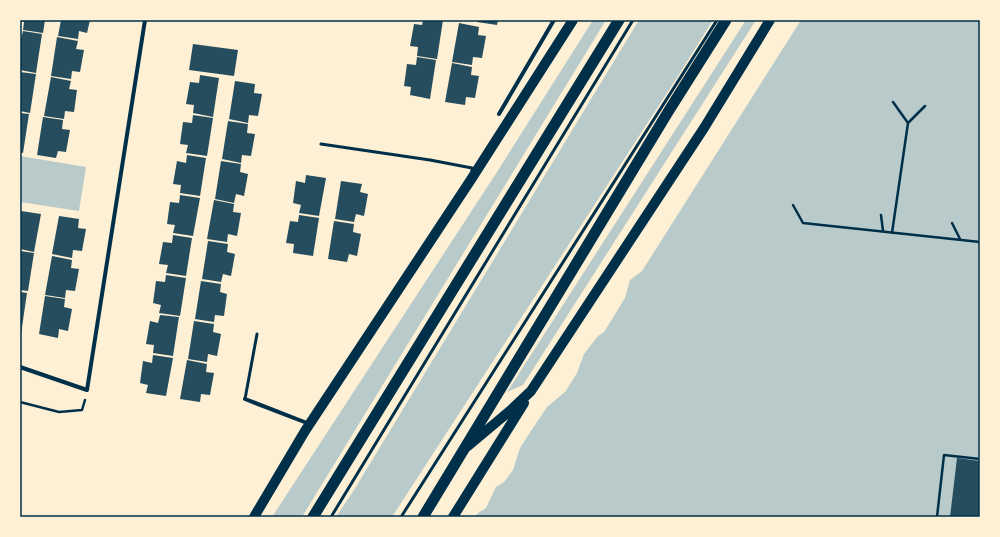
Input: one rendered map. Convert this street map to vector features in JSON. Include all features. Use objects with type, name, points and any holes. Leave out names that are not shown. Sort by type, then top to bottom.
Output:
[{"type":"highway","points":[[314,517],[619,20]]},
{"type":"highway","points":[[423,517],[668,112],[726,20]]},
{"type":"main road","points":[[254,517],[304,431],[472,178],[572,20]]},
{"type":"main road","points":[[453,517],[531,391],[704,128],[770,20]]},
{"type":"main road","points":[[465,448],[512,409],[531,391]]},
{"type":"street","points":[[20,367],[87,390],[145,20]]},
{"type":"street","points":[[499,114],[554,20]]},
{"type":"street","points":[[245,399],[306,423],[304,431]]},
{"type":"lane","points":[[330,517],[633,20]]},
{"type":"lane","points":[[401,517],[717,20]]},
{"type":"lane","points":[[321,144],[430,160],[472,168],[472,178]]},
{"type":"lane","points":[[245,399],[257,334]]},
{"type":"path","points":[[893,102],[908,123]]},
{"type":"path","points":[[892,233],[908,123],[925,106]]},
{"type":"path","points":[[793,205],[803,223],[980,242]]},
{"type":"path","points":[[881,215],[882,231]]},
{"type":"path","points":[[952,223],[960,240]]},
{"type":"path","points":[[20,402],[60,412],[82,410],[87,390]]},
{"type":"path","points":[[937,517],[944,455],[980,459]]},
{"type":"shaded area","points":[[593,20],[606,20],[302,517],[272,517],[497,172]]},
{"type":"shaded area","points":[[639,20],[713,20],[392,517],[336,517],[354,490]]},
{"type":"shaded area","points":[[746,20],[756,20],[523,385],[507,392]]},
{"type":"shaded area","points":[[801,20],[980,20],[980,517],[475,517],[486,508],[496,487],[504,482],[513,470],[520,448],[547,407],[565,392],[577,373],[584,354],[598,336],[604,332],[625,298],[630,280],[642,271]]},
{"type":"shaded area","points":[[20,156],[86,167],[79,211],[20,202]]},
{"type":"building","points":[[20,20],[45,20],[43,33],[23,30],[24,22]]},
{"type":"building","points":[[61,20],[90,20],[87,33],[79,31],[78,39],[58,36]]},
{"type":"building","points":[[423,20],[443,20],[437,59],[417,56],[418,47],[410,46],[414,24],[422,25]]},
{"type":"building","points":[[478,20],[498,20],[497,25],[477,22]]},
{"type":"building","points":[[459,23],[479,27],[478,35],[486,36],[482,58],[473,57],[472,65],[452,62]]},
{"type":"building","points":[[23,31],[42,34],[36,73],[20,70],[20,39]]},
{"type":"building","points":[[57,37],[78,41],[76,49],[84,50],[80,72],[72,71],[71,79],[51,76]]},
{"type":"building","points":[[193,44],[238,50],[234,76],[189,70]]},
{"type":"building","points":[[417,57],[436,60],[430,99],[410,95],[411,87],[404,86],[407,64],[416,65]]},
{"type":"building","points":[[452,63],[472,67],[471,75],[479,76],[475,98],[466,97],[465,105],[445,102]]},
{"type":"building","points":[[20,72],[36,74],[30,113],[20,111]]},
{"type":"building","points":[[200,75],[219,78],[213,117],[193,113],[194,105],[186,104],[190,82],[199,83]]},
{"type":"building","points":[[51,77],[71,81],[69,89],[77,90],[74,112],[65,111],[64,119],[44,116]]},
{"type":"building","points":[[235,81],[255,84],[254,93],[262,94],[258,116],[249,115],[248,123],[229,119]]},
{"type":"building","points":[[20,113],[29,114],[23,153],[20,152]]},
{"type":"building","points":[[193,115],[213,118],[207,156],[186,153],[188,145],[180,144],[183,122],[192,123]]},
{"type":"building","points":[[43,117],[63,120],[62,129],[70,130],[66,152],[58,151],[56,158],[37,155]]},
{"type":"building","points":[[228,121],[248,124],[247,133],[255,134],[251,156],[242,155],[241,163],[222,159]]},
{"type":"building","points":[[187,155],[206,158],[200,196],[180,193],[181,185],[173,184],[177,161],[186,163]]},
{"type":"building","points":[[221,161],[241,164],[240,172],[248,174],[244,196],[236,194],[234,203],[215,199]]},
{"type":"building","points":[[306,175],[326,178],[319,216],[299,213],[301,205],[293,203],[296,181],[305,183]]},
{"type":"building","points":[[341,181],[362,184],[360,192],[368,194],[364,216],[356,214],[354,222],[335,219]]},
{"type":"building","points":[[180,195],[200,198],[193,236],[173,233],[175,225],[167,224],[170,202],[179,203]]},
{"type":"building","points":[[214,200],[234,204],[233,212],[241,213],[237,236],[228,234],[227,242],[207,239]]},
{"type":"building","points":[[21,211],[41,214],[34,252],[20,249]]},
{"type":"building","points":[[299,215],[319,218],[313,256],[293,253],[294,244],[286,243],[290,221],[298,222]]},
{"type":"building","points":[[59,216],[79,219],[78,228],[86,229],[82,251],[73,250],[72,258],[52,254]]},
{"type":"building","points":[[334,221],[354,224],[353,232],[361,234],[357,256],[349,254],[347,262],[328,259]]},
{"type":"building","points":[[173,235],[192,238],[186,276],[166,273],[168,265],[159,264],[163,242],[172,243]]},
{"type":"building","points":[[208,241],[228,244],[227,252],[235,254],[231,276],[223,274],[221,282],[202,279]]},
{"type":"building","points":[[20,251],[34,253],[28,291],[20,290]]},
{"type":"building","points":[[52,256],[72,260],[71,268],[79,269],[75,291],[66,290],[65,298],[45,295]]},
{"type":"building","points":[[166,275],[186,278],[180,316],[159,313],[161,305],[153,303],[156,281],[165,282]]},
{"type":"building","points":[[201,281],[221,284],[220,292],[227,294],[224,316],[215,315],[214,322],[195,319]]},
{"type":"building","points":[[20,292],[27,293],[21,334],[20,333]]},
{"type":"building","points":[[45,296],[65,299],[64,307],[72,309],[68,331],[59,329],[58,338],[39,334]]},
{"type":"building","points":[[160,315],[179,317],[173,356],[153,353],[154,345],[146,344],[150,321],[158,323]]},
{"type":"building","points":[[194,321],[214,324],[213,332],[221,334],[217,356],[208,354],[207,362],[188,359]]},
{"type":"building","points":[[153,355],[173,358],[166,396],[146,393],[148,385],[140,383],[143,361],[152,363]]},
{"type":"building","points":[[187,360],[207,364],[206,372],[214,373],[210,395],[201,394],[200,402],[180,399]]},
{"type":"building","points":[[957,458],[980,461],[980,517],[950,517]]}]
